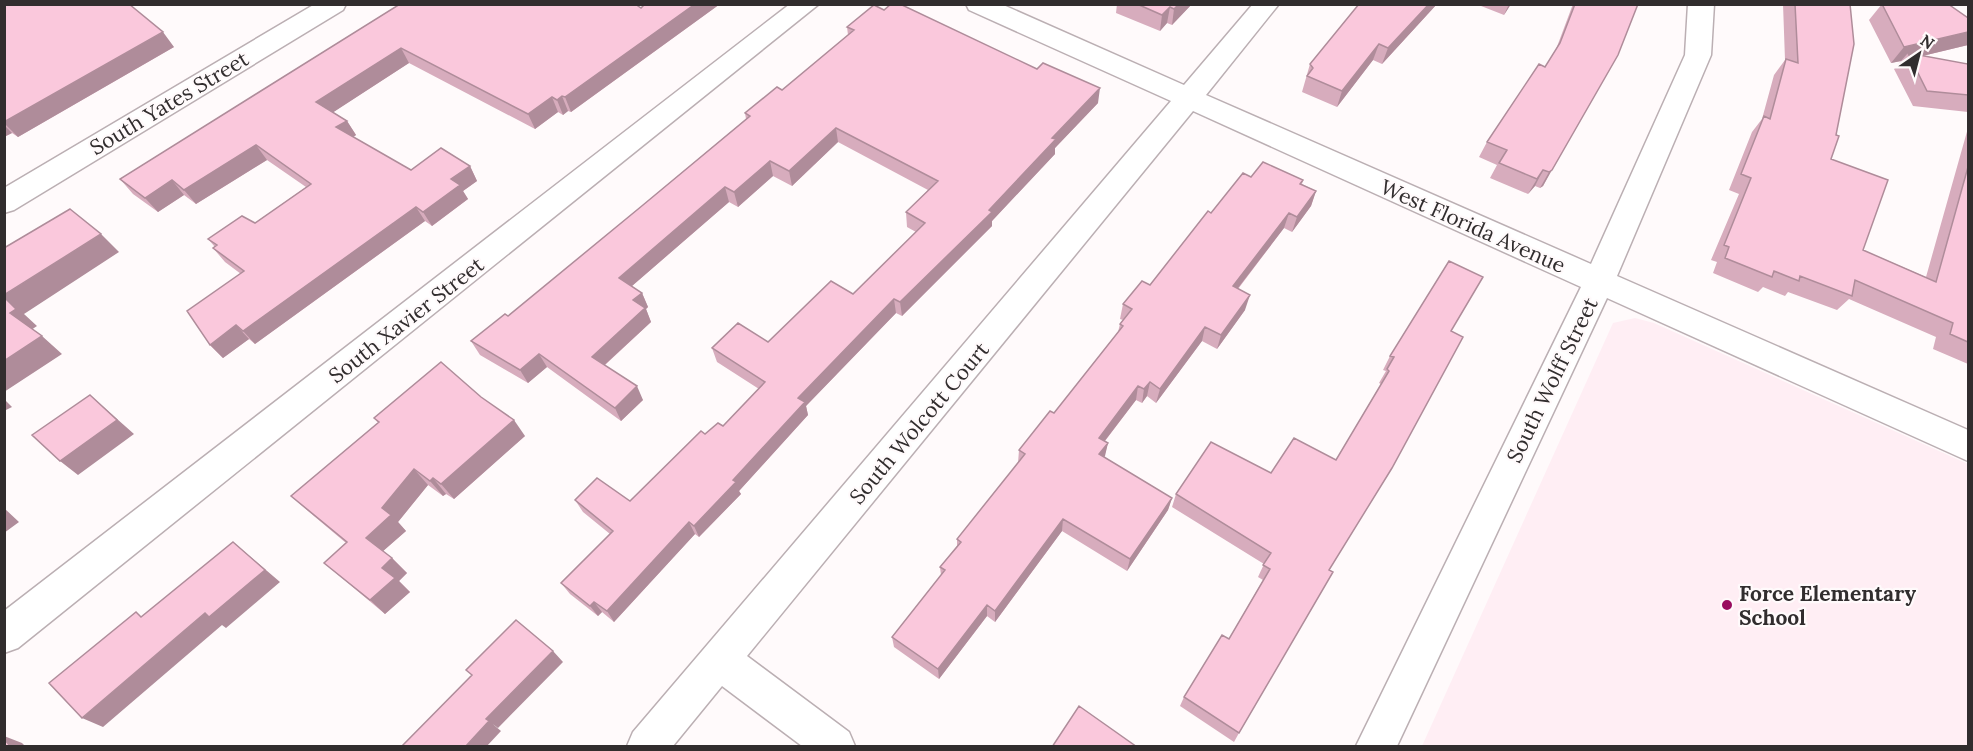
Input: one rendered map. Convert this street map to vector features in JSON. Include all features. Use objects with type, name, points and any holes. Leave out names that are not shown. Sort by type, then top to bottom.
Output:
[{"type":"street","name":"South Yates Street","points":[[4,202],[334,4]]},
{"type":"street","name":"South Xavier Street","points":[[4,634],[807,4]]},
{"type":"street","name":"West Florida Avenue","points":[[978,4],[1968,446]]},
{"type":"street","name":"South Wolcott Court","points":[[647,747],[1267,4]]},
{"type":"street","name":"South Wolff Street","points":[[1376,747],[1599,282],[1698,55],[1701,4]]},
{"type":"street","points":[[721,661],[835,747]]},
{"type":"shaded area","name":"Force Elementary School","points":[[1635,318],[1654,323],[1968,464],[1968,746],[1422,746],[1613,323]]},
{"type":"building","points":[[4,4],[129,4],[163,32],[4,122]]},
{"type":"building","points":[[400,4],[635,4],[641,8],[645,4],[695,4],[565,97],[562,96],[557,100],[552,97],[528,114],[401,48],[316,102],[347,121],[336,127],[411,170],[441,148],[470,166],[451,179],[460,185],[423,212],[416,207],[243,331],[236,325],[210,345],[187,311],[244,271],[213,248],[217,245],[208,239],[242,216],[255,223],[311,184],[256,145],[184,190],[172,180],[145,198],[120,179]]},
{"type":"building","points":[[891,4],[900,4],[1037,69],[1043,63],[1100,88],[1052,138],[1056,139],[989,210],[992,212],[900,302],[894,299],[798,398],[805,402],[733,480],[736,482],[694,526],[689,522],[607,611],[594,602],[590,606],[561,583],[613,531],[575,500],[597,478],[630,501],[701,431],[705,434],[718,423],[723,426],[765,382],[712,348],[738,323],[768,342],[831,281],[853,294],[925,223],[906,212],[938,181],[836,128],[789,171],[770,161],[734,192],[725,187],[619,278],[642,293],[633,300],[645,308],[592,357],[637,386],[615,408],[539,354],[520,370],[471,341],[505,314],[508,316],[643,205],[750,116],[745,113],[777,87],[782,90],[854,30],[847,27],[874,5],[884,10]]},
{"type":"building","points":[[1137,4],[1179,4],[1174,9],[1170,7],[1162,15]]},
{"type":"building","points":[[1359,4],[1429,4],[1388,48],[1379,44],[1342,91],[1307,76],[1313,68],[1310,64]]},
{"type":"building","points":[[1575,4],[1638,4],[1618,55],[1552,170],[1549,172],[1543,170],[1537,179],[1499,163],[1507,150],[1487,142],[1539,64],[1545,67],[1560,43]]},
{"type":"building","points":[[1795,4],[1850,4],[1854,44],[1836,135],[1839,136],[1831,159],[1888,180],[1863,250],[1936,282],[1968,167],[1968,342],[1950,334],[1953,323],[1855,280],[1852,296],[1800,276],[1799,281],[1774,271],[1772,277],[1725,258],[1729,247],[1724,245],[1751,178],[1741,174],[1764,116],[1770,119],[1786,59],[1798,63]]},
{"type":"building","points":[[1882,4],[1948,4],[1968,18],[1968,32],[1904,47]]},
{"type":"building","points":[[1908,53],[1968,64],[1968,95],[1927,91]]},
{"type":"building","points":[[1263,162],[1303,180],[1300,184],[1316,191],[1297,217],[1289,213],[1233,286],[1250,295],[1221,335],[1205,327],[1160,389],[1150,382],[1144,389],[1138,386],[1099,438],[1108,443],[1099,454],[1172,498],[1130,559],[1063,519],[995,611],[987,605],[938,669],[892,637],[945,570],[940,567],[961,542],[957,539],[1025,454],[1019,450],[1050,411],[1054,413],[1123,326],[1120,324],[1132,309],[1123,304],[1142,281],[1150,285],[1208,211],[1211,213],[1243,173],[1251,177]]},
{"type":"building","points":[[70,209],[101,234],[4,295],[4,248]]},
{"type":"building","points":[[1449,261],[1483,277],[1451,331],[1463,337],[1392,468],[1329,570],[1333,572],[1239,733],[1184,697],[1222,635],[1229,639],[1270,569],[1263,565],[1271,553],[1176,494],[1211,442],[1271,473],[1294,438],[1336,460],[1389,371],[1387,369],[1394,357],[1390,356]]},
{"type":"building","points":[[4,297],[16,309],[10,313],[42,336],[4,361]]},
{"type":"building","points":[[441,362],[481,397],[514,420],[441,484],[433,478],[430,481],[414,469],[382,508],[391,515],[366,538],[392,558],[382,568],[395,578],[370,600],[324,563],[347,542],[291,496],[379,422],[374,418]]},
{"type":"building","points":[[90,395],[117,420],[60,461],[32,435]]},
{"type":"building","points":[[233,542],[265,570],[209,617],[205,613],[82,718],[49,683],[136,612],[141,617]]},
{"type":"building","points":[[516,620],[553,651],[486,719],[489,721],[465,747],[401,747],[472,675],[466,670]]},
{"type":"building","points":[[1079,706],[1137,747],[1052,747]]},
{"type":"building","points":[[4,739],[11,747],[4,747]]},
{"type":"place","name":"Force Elementary School","points":[[1727,605]]}]
